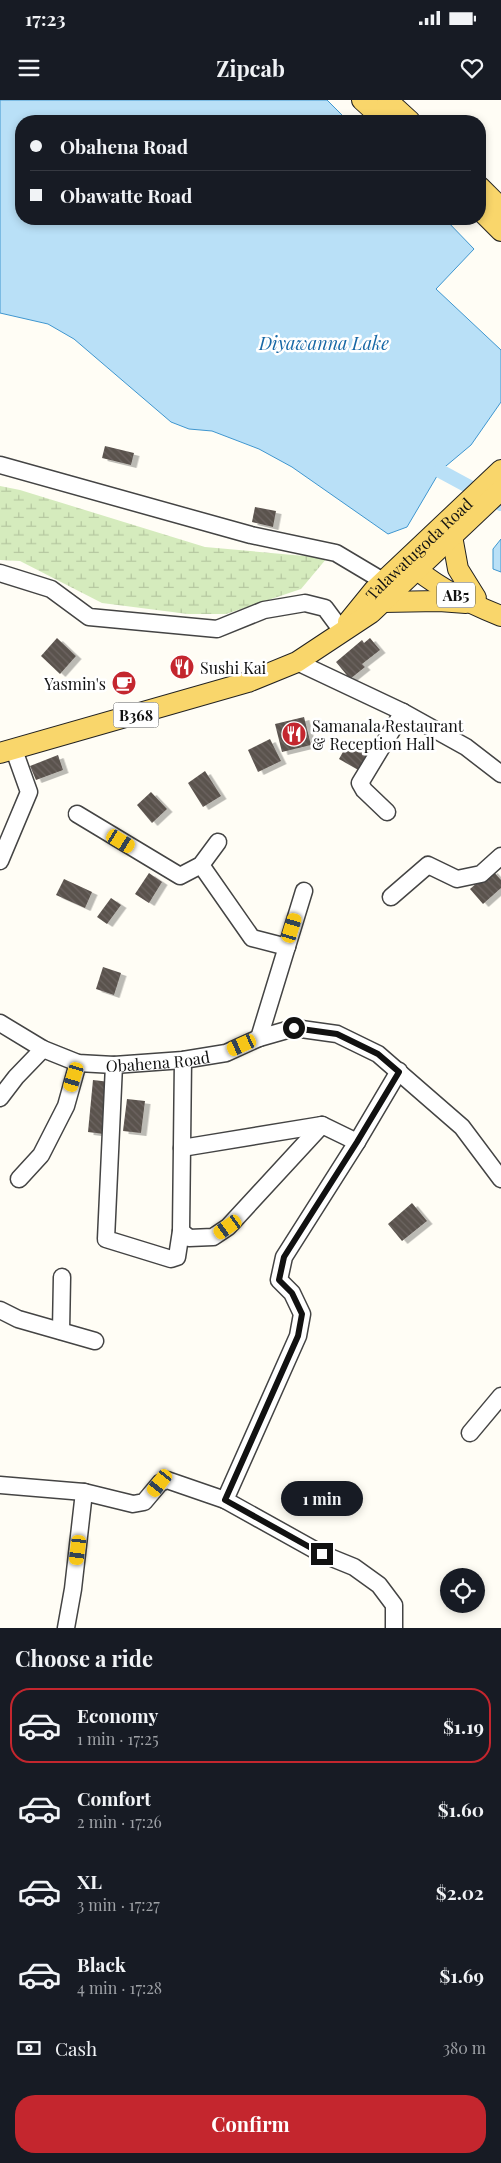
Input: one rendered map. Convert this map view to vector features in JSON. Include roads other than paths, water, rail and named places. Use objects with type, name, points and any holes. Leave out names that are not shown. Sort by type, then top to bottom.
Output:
[{"type":"main road","points":[[362,100],[378,115]]},
{"type":"main road","points":[[387,100],[403,115]]},
{"type":"main road","points":[[486,193],[501,208]]},
{"type":"main road","points":[[486,216],[501,231]]},
{"type":"main road","name":"Talawatugoda Road","points":[[342,630],[364,601],[383,581],[452,536],[470,508],[501,470]]},
{"type":"main road","name":"Talawatugoda Road","points":[[7,752],[248,682],[297,662],[342,630],[371,613],[383,602],[416,560],[470,508],[501,490]]},
{"type":"main road","name":"AB5","points":[[452,536],[458,568],[473,601]]},
{"type":"main road","name":"AB5","points":[[416,560],[473,601],[500,615]]},
{"type":"main road","name":"AB5","points":[[383,602],[473,601]]},
{"type":"street","points":[[0,465],[251,535],[336,553],[383,581]]},
{"type":"street","points":[[0,573],[50,589],[89,617],[217,629],[264,610],[305,603],[325,608],[342,630]]},
{"type":"street","points":[[297,662],[402,712],[466,746],[501,774]]},
{"type":"street","points":[[387,812],[364,790],[360,783],[402,712]]},
{"type":"street","points":[[0,861],[29,792],[7,752]]},
{"type":"street","points":[[77,814],[180,876],[201,865],[218,842]]},
{"type":"street","points":[[391,897],[428,864],[457,879],[481,874],[501,856]]},
{"type":"street","points":[[201,865],[252,938],[287,947]]},
{"type":"street","points":[[259,1038],[304,891]]},
{"type":"street","name":"Obahena Road","points":[[0,1023],[43,1049],[78,1063],[114,1065],[183,1060],[226,1053],[259,1038],[294,1028],[337,1034],[378,1054],[462,1127],[496,1160],[501,1179]]},
{"type":"street","points":[[0,1098],[16,1077],[43,1049]]},
{"type":"street","points":[[114,1065],[106,1239],[171,1259],[177,1257],[181,1231],[183,1060]]},
{"type":"street","points":[[19,1179],[41,1155],[66,1106],[78,1063]]},
{"type":"street","points":[[225,1500],[298,1336],[302,1314],[292,1293],[279,1280],[284,1257],[399,1072]]},
{"type":"street","points":[[182,1148],[322,1126],[357,1142]]},
{"type":"street","points":[[181,1231],[189,1238],[213,1237],[228,1227],[322,1126]]},
{"type":"street","points":[[61,1331],[62,1277]]},
{"type":"street","points":[[0,1310],[18,1319],[95,1341]]},
{"type":"street","points":[[470,1434],[501,1396]]},
{"type":"street","points":[[0,1485],[84,1492],[133,1504],[144,1502],[160,1483],[167,1480],[225,1500],[322,1554],[354,1567],[380,1585],[394,1605],[394,1628]]},
{"type":"street","points":[[66,1628],[73,1589],[84,1492]]},
{"type":"water","name":"Diyawanna Lake","points":[[0,100],[327,100],[342,115],[15,115],[15,225],[451,225],[474,249],[436,289],[501,350],[501,402],[471,445],[440,471],[407,527],[388,534],[292,467],[259,449],[212,431],[189,429],[171,422],[74,339],[48,324],[0,313]]},
{"type":"water","points":[[501,539],[501,572],[493,569],[493,549]]},
{"type":"waterway","points":[[440,471],[501,504]]},
{"type":"place","name":"Sushi Kai","points":[[182,667]]},
{"type":"place","name":"Yasmin's","points":[[124,683]]},
{"type":"place","name":"Samanala Restaurant & Reception Hall","points":[[294,734]]}]
